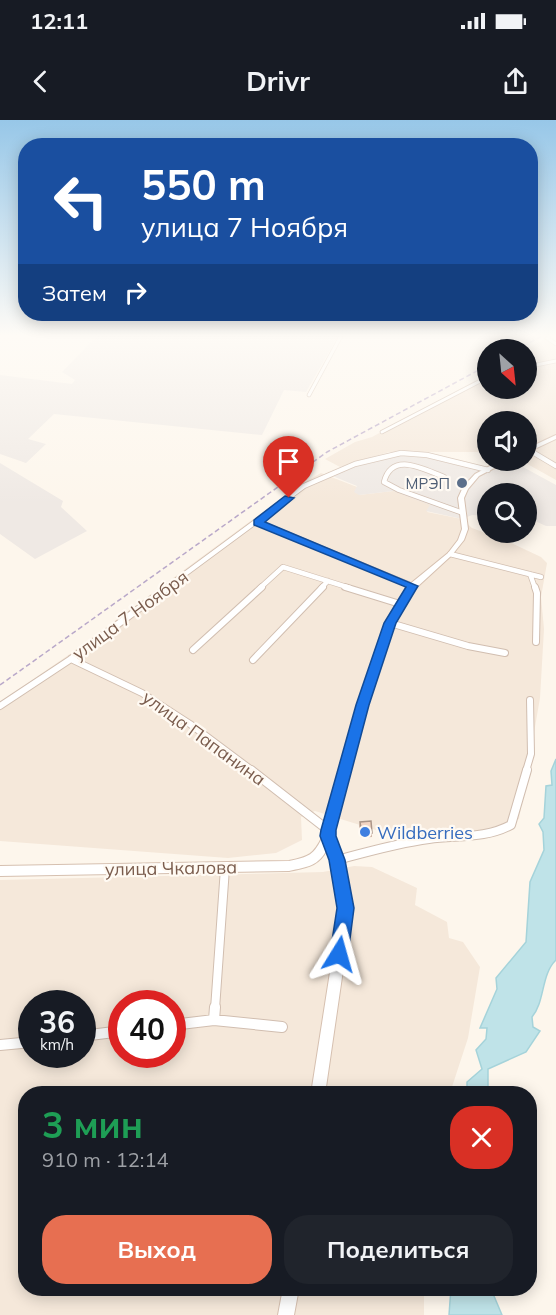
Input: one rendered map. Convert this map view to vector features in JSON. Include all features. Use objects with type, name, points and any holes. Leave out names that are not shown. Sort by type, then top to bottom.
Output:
[{"type":"street","points":[[382,432],[460,392]]},
{"type":"street","points":[[537,446],[556,437]]},
{"type":"street","name":"улица 7 Ноября","points":[[0,706],[71,659],[114,625],[312,481],[355,464],[401,453],[422,454],[477,467]]},
{"type":"street","points":[[537,456],[556,466]]},
{"type":"street","points":[[444,477],[405,463],[388,467],[384,482],[408,494],[463,511]]},
{"type":"street","name":"улица Чкалова","points":[[0,871],[289,866],[309,862],[319,856],[328,833],[362,705],[390,623],[413,586],[450,554],[461,540],[465,529],[461,498],[465,488],[477,475],[486,471]]},
{"type":"street","points":[[258,522],[413,586]]},
{"type":"street","points":[[450,554],[541,577]]},
{"type":"street","points":[[193,650],[280,568],[289,567],[400,604]]},
{"type":"street","points":[[530,574],[537,593],[536,642]]},
{"type":"street","points":[[253,660],[328,581]]},
{"type":"street","points":[[390,623],[468,646],[505,653]]},
{"type":"street","name":"улица Папанина","points":[[71,659],[139,691],[167,708],[220,746],[328,833]]},
{"type":"street","points":[[337,860],[432,839],[497,834],[511,825],[531,754],[530,700]]},
{"type":"street","points":[[319,1086],[346,908],[337,860],[328,833]]},
{"type":"street","points":[[214,1020],[225,867]]},
{"type":"street","points":[[186,1023],[214,1020],[282,1027]]},
{"type":"street","points":[[0,1045],[18,1043]]},
{"type":"street","points":[[286,1315],[290,1296]]},
{"type":"shaded area","points":[[0,392],[283,392],[262,435],[54,414],[28,439],[46,444],[26,463],[0,454]]},
{"type":"shaded area","points":[[455,392],[477,392],[477,399],[537,399],[537,392],[556,392],[556,480],[537,469],[537,411],[477,411],[477,452],[389,452],[340,467],[325,459],[355,442],[372,437]]},
{"type":"shaded area","points":[[403,454],[430,457],[477,471],[530,471],[556,485],[556,526],[546,526],[537,522],[537,483],[477,483],[477,515],[462,519],[426,511],[430,505],[393,491],[359,495],[354,492],[357,486],[330,475],[353,466]]},
{"type":"shaded area","points":[[0,463],[63,501],[61,507],[87,531],[35,559],[0,534]]},
{"type":"shaded area","points":[[321,473],[357,487],[359,495],[393,491],[403,493],[431,505],[427,512],[462,519],[477,530],[477,543],[511,543],[541,557],[547,563],[541,597],[544,629],[540,698],[519,819],[477,832],[392,835],[315,811],[301,817],[302,840],[276,853],[228,858],[0,841],[0,702],[67,656],[301,484]]},
{"type":"shaded area","points":[[354,866],[372,867],[417,888],[415,905],[447,922],[449,938],[463,942],[480,967],[468,1038],[452,1086],[18,1086],[18,1296],[424,1296],[424,1315],[0,1315],[0,880],[323,872]]},
{"type":"water","points":[[556,759],[556,960],[548,973],[539,1004],[532,1017],[533,1027],[540,1031],[526,1052],[488,1069],[488,1086],[467,1086],[467,1082],[482,1069],[476,1050],[486,1039],[487,1028],[480,1028],[497,989],[496,978],[526,942],[530,882],[544,850],[543,832],[539,824],[544,818],[546,786],[552,785],[551,771]]},
{"type":"water","points":[[450,1296],[494,1296],[502,1315],[449,1315]]},
{"type":"building","points":[[371,821],[372,833],[362,834],[360,822]]},
{"type":"railway","points":[[0,685],[327,452],[438,392]]},
{"type":"place","name":"МРЭП","points":[[462,483]]},
{"type":"place","name":"Wildberries","points":[[365,832]]},
{"type":"route","points":[[289,498],[258,522],[413,586],[390,623],[362,705],[328,830],[337,860],[346,908],[339,954]]}]
